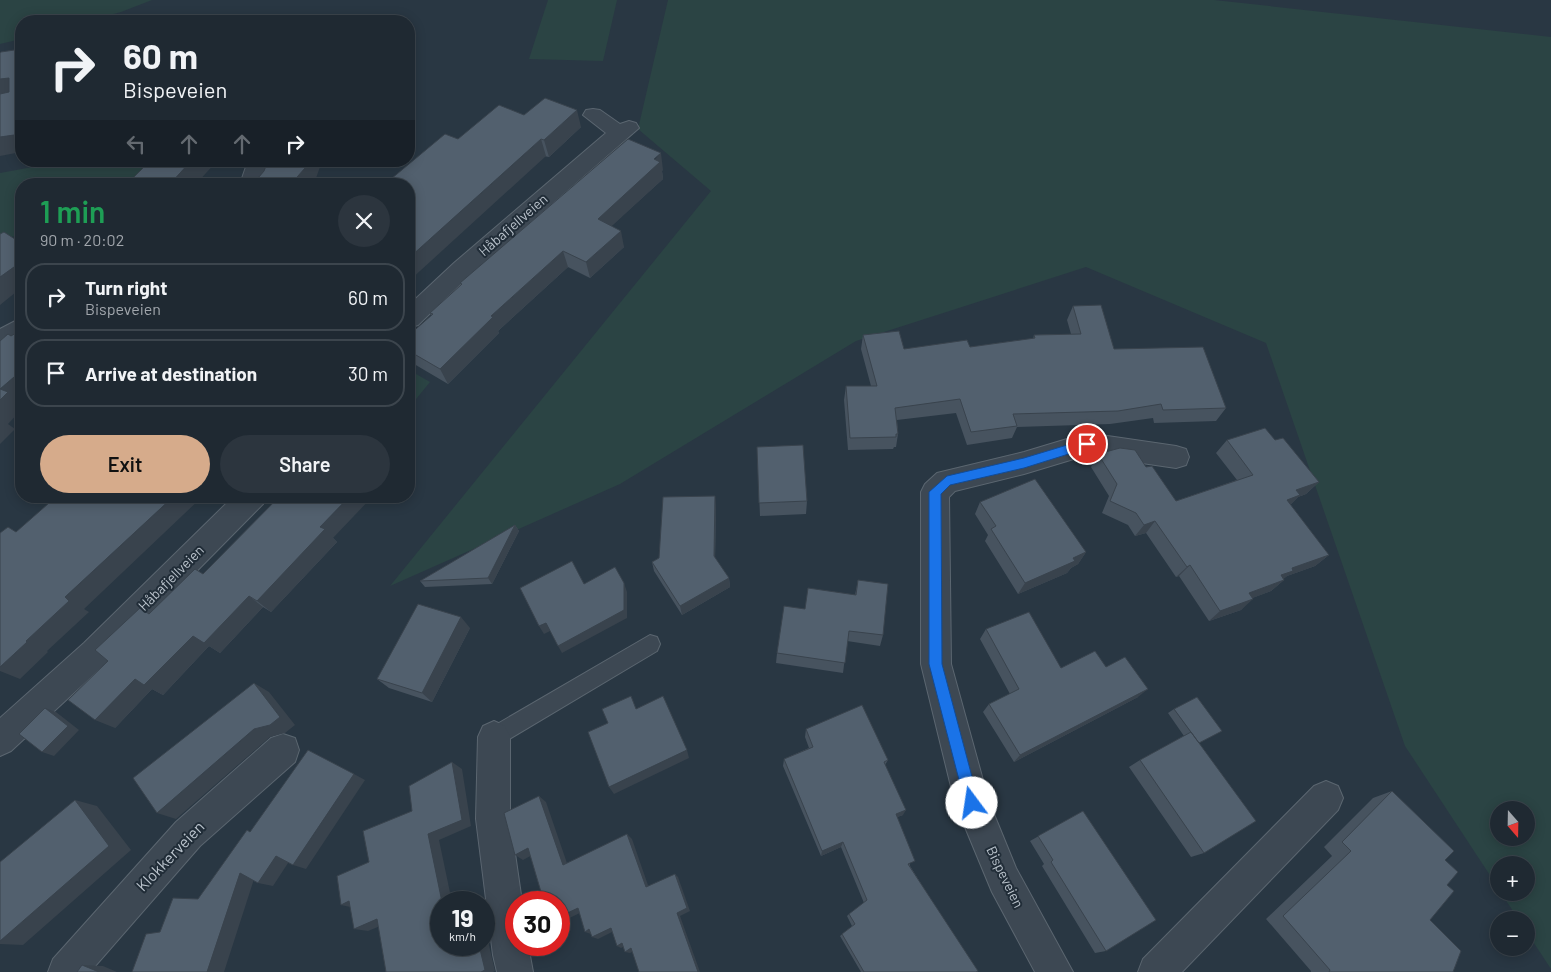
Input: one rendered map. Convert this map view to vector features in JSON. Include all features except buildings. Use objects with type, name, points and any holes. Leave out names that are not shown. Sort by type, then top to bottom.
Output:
[{"type":"street","name":"Håbafjellveien","points":[[415,313],[462,269],[624,130],[593,115]]},
{"type":"street","points":[[0,342],[15,331]]},
{"type":"street","name":"Bispeveien","points":[[1055,972],[1004,880],[972,803],[936,664],[935,492],[947,481],[1024,463],[1087,444],[1176,458]]},
{"type":"street","name":"Håbafjellveien","points":[[3,731],[95,653],[246,503]]},
{"type":"street","points":[[494,737],[492,819],[510,955],[515,972]]},
{"type":"street","name":"Klokkerveien","points":[[66,972],[188,834],[283,750]]},
{"type":"street","points":[[1156,972],[1326,798]]},
{"type":"lane","points":[[494,737],[650,644]]},
{"type":"green space","points":[[0,0],[152,0],[110,15],[15,15],[15,40],[0,44]]},
{"type":"green space","points":[[548,0],[617,0],[603,61],[529,59]]},
{"type":"green space","points":[[668,0],[1214,0],[1551,37],[1551,969],[1535,945],[1535,911],[1513,911],[1506,901],[1535,901],[1535,856],[1490,856],[1490,875],[1405,746],[1266,343],[1086,267],[856,341],[620,484],[390,586],[711,191],[638,129]]},
{"type":"green space","points":[[32,167],[143,167],[136,178],[15,178],[15,236],[0,241],[0,173]]},
{"type":"green space","points":[[415,373],[430,382],[415,400]]},
{"type":"route","points":[[972,803],[936,664],[935,492],[947,481],[1024,463],[1087,444]]}]
